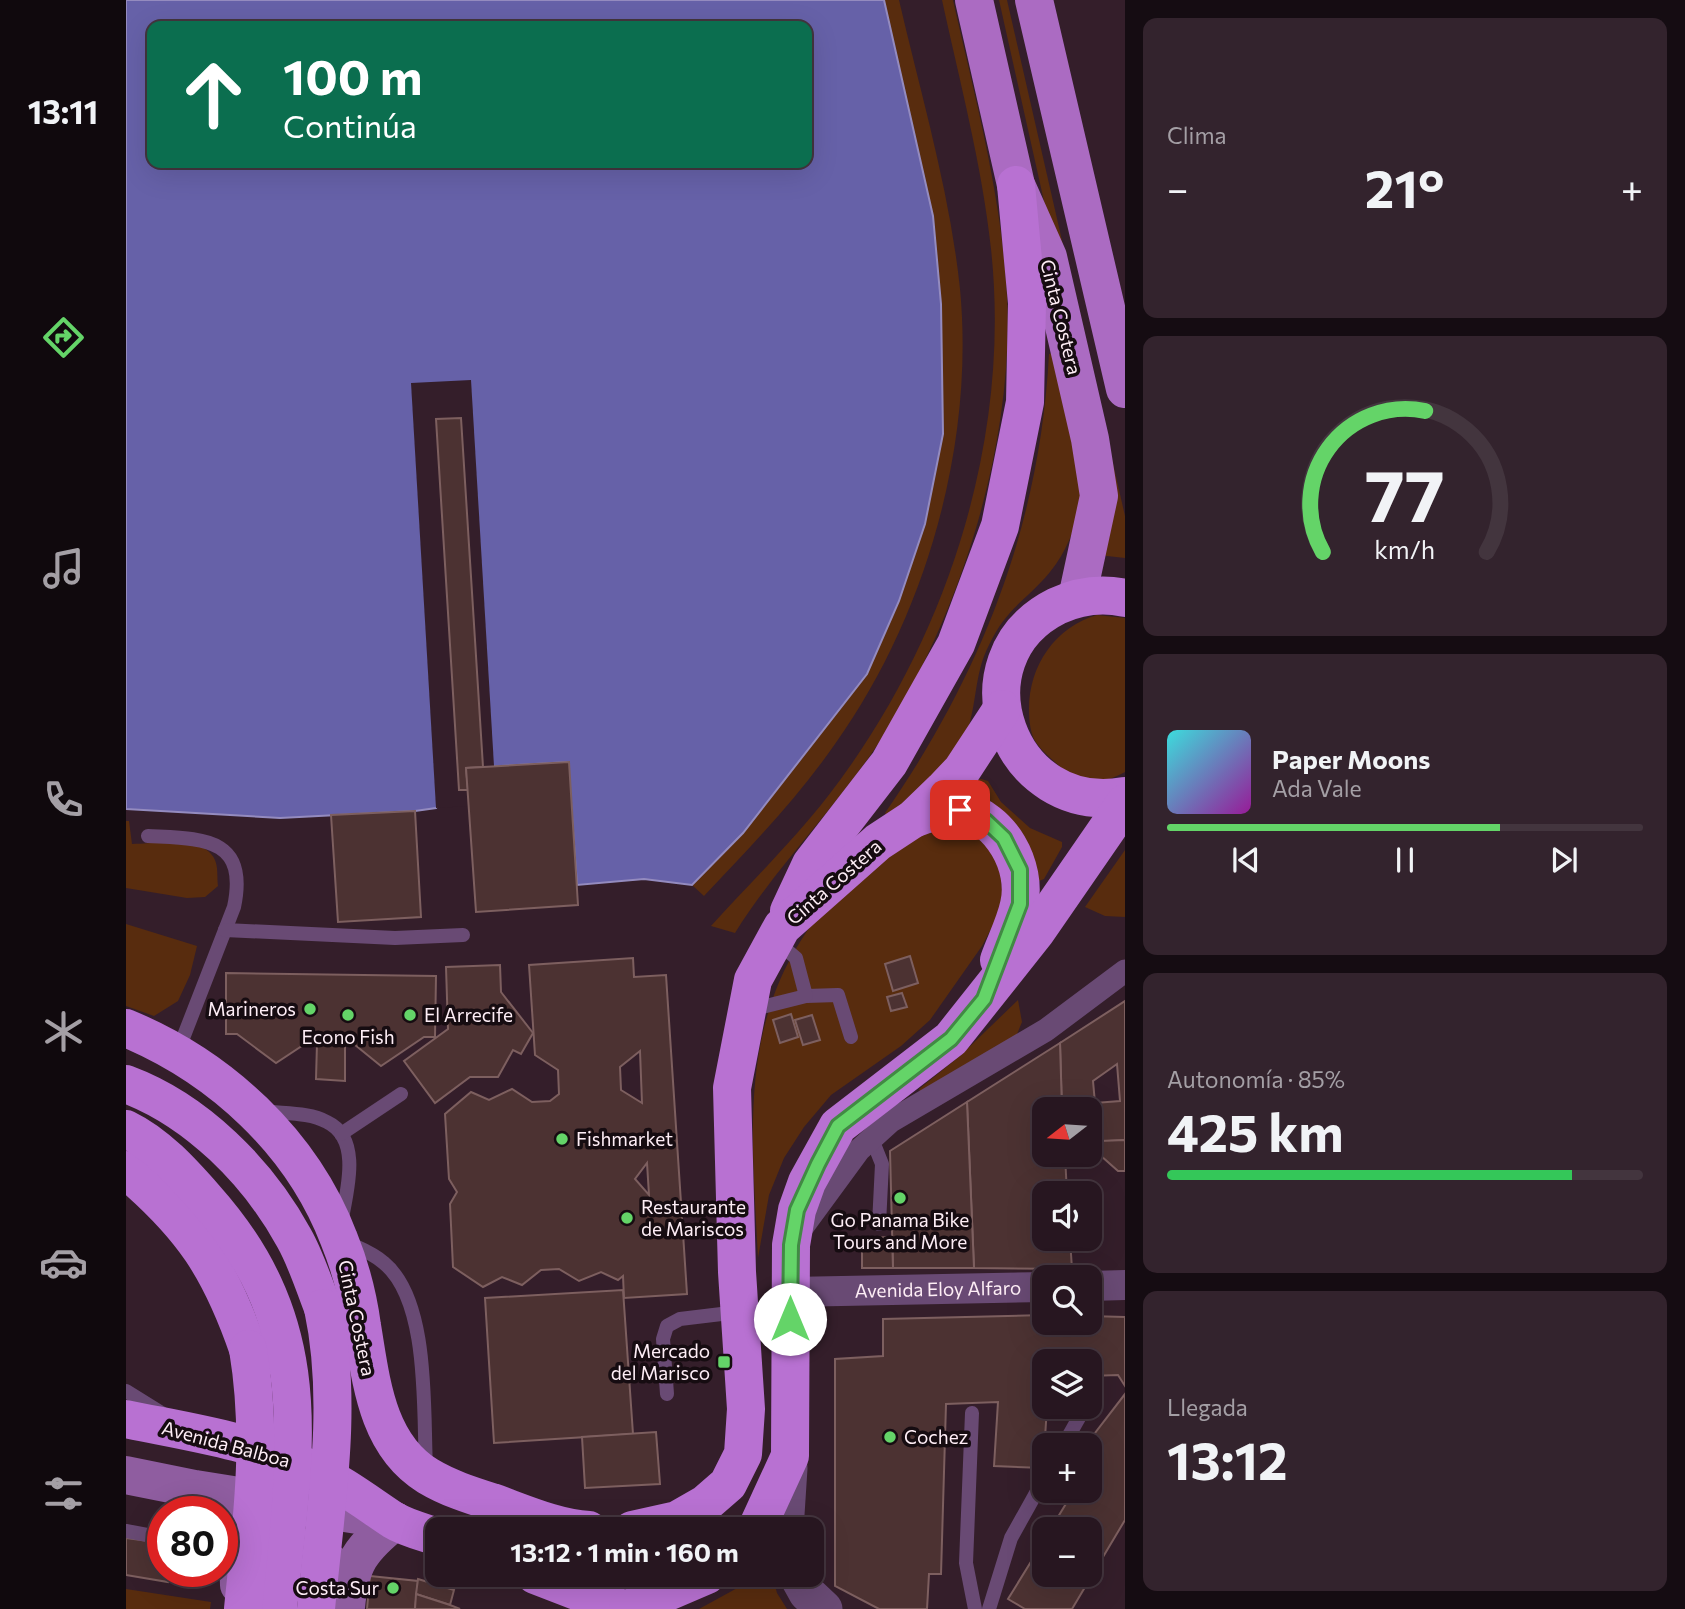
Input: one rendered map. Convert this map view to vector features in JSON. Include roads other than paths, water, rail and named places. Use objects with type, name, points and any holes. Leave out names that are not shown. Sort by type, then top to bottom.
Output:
[{"type":"highway","points":[[778,934],[811,864],[889,762],[956,644],[1000,526],[1025,402],[1027,303],[1016,186]]},
{"type":"highway","points":[[1125,598],[1102,595],[1077,598],[1042,615],[1021,636],[1005,671],[1002,709],[1017,750],[1047,782],[1088,797],[1125,796]]},
{"type":"highway","name":"Cinta Costera","points":[[682,1517],[705,1504],[728,1483],[744,1454],[746,1409],[739,1311],[732,1088],[753,980],[778,934],[878,842],[913,819],[962,770],[1002,709]]},
{"type":"highway","points":[[762,1517],[790,1456],[791,1245],[797,1210],[804,1191],[838,1126],[951,1039],[1052,910],[1125,803]]},
{"type":"highway","points":[[913,819],[934,812],[960,810],[986,821],[1004,838],[1020,870],[1020,904],[984,999]]},
{"type":"highway","name":"Cinta Costera","points":[[126,1028],[178,1053],[216,1078],[253,1110],[307,1177],[339,1238],[362,1323],[378,1412],[398,1446],[426,1475],[465,1493],[534,1517]]},
{"type":"highway","points":[[126,1084],[152,1094],[192,1120],[233,1156],[271,1201],[295,1239],[323,1308],[332,1349],[334,1391],[336,1603]]},
{"type":"highway","points":[[126,1129],[138,1135],[184,1174],[228,1223],[262,1279],[285,1339],[294,1398],[292,1465],[278,1609]]},
{"type":"highway","points":[[126,1170],[160,1199],[200,1246],[230,1297],[248,1349],[257,1400],[257,1462],[243,1609]]},
{"type":"highway","name":"Avenida Balboa","points":[[126,1419],[270,1452],[311,1469],[357,1494],[395,1521],[425,1532]]},
{"type":"highway","points":[[567,1587],[626,1609],[678,1587]]},
{"type":"main road","name":"Cinta Costera","points":[[974,0],[1016,186],[1048,257],[1090,439],[1099,496],[1077,598]]},
{"type":"main road","points":[[1034,0],[1124,383]]},
{"type":"main road","name":"Avenida Balboa","points":[[126,1475],[191,1496]]},
{"type":"main road","name":"Avenida Balboa","points":[[238,1504],[395,1521]]},
{"type":"main road","points":[[336,1603],[362,1549],[395,1521]]},
{"type":"main road","points":[[238,1556],[275,1544],[294,1545],[313,1551],[329,1562],[336,1603]]},
{"type":"main road","points":[[237,1587],[237,1609]]},
{"type":"street","points":[[791,1245],[827,1192],[891,1121],[1046,1030],[1125,971]]},
{"type":"street","points":[[1102,1286],[1125,1285]]},
{"type":"street","name":"Avenida Eloy Alfaro","points":[[791,1292],[1032,1287]]},
{"type":"street","points":[[786,1517],[790,1456]]},
{"type":"street","points":[[804,1587],[824,1609]]},
{"type":"lane","points":[[148,836],[203,839],[218,844],[230,855],[236,870],[238,888],[225,930],[178,1053]]},
{"type":"lane","points":[[225,930],[396,938],[463,935]]},
{"type":"lane","points":[[778,934],[796,958],[806,996]]},
{"type":"lane","points":[[746,1011],[806,996],[838,995],[851,1037]]},
{"type":"lane","points":[[341,1134],[401,1094]]},
{"type":"lane","points":[[253,1110],[311,1117],[329,1122],[341,1134],[348,1152],[349,1175],[339,1238],[386,1264],[408,1298],[420,1358],[426,1475]]},
{"type":"lane","points":[[872,1139],[882,1164],[879,1224]]},
{"type":"lane","points":[[667,1394],[663,1339],[667,1326],[680,1319],[739,1311]]},
{"type":"lane","points":[[126,1391],[152,1405],[183,1430]]},
{"type":"lane","points":[[972,1413],[966,1563],[975,1609]]},
{"type":"lane","points":[[989,1609],[1011,1538],[1032,1501]]},
{"type":"lane","points":[[126,1531],[147,1535]]},
{"type":"place","name":"Marineros","points":[[310,1009]]},
{"type":"place","name":"Econo Fish","points":[[348,1015]]},
{"type":"place","name":"El Arrecife","points":[[410,1015]]},
{"type":"place","name":"Fishmarket","points":[[562,1139]]},
{"type":"place","name":"Go Panama Bike Tours and More","points":[[900,1198]]},
{"type":"place","name":"Restaurante de Mariscos","points":[[627,1218]]},
{"type":"place","name":"Mercado del Marisco","points":[[724,1362]]},
{"type":"place","name":"Cochez","points":[[890,1437]]},
{"type":"place","name":"Costa Sur","points":[[393,1588]]}]
